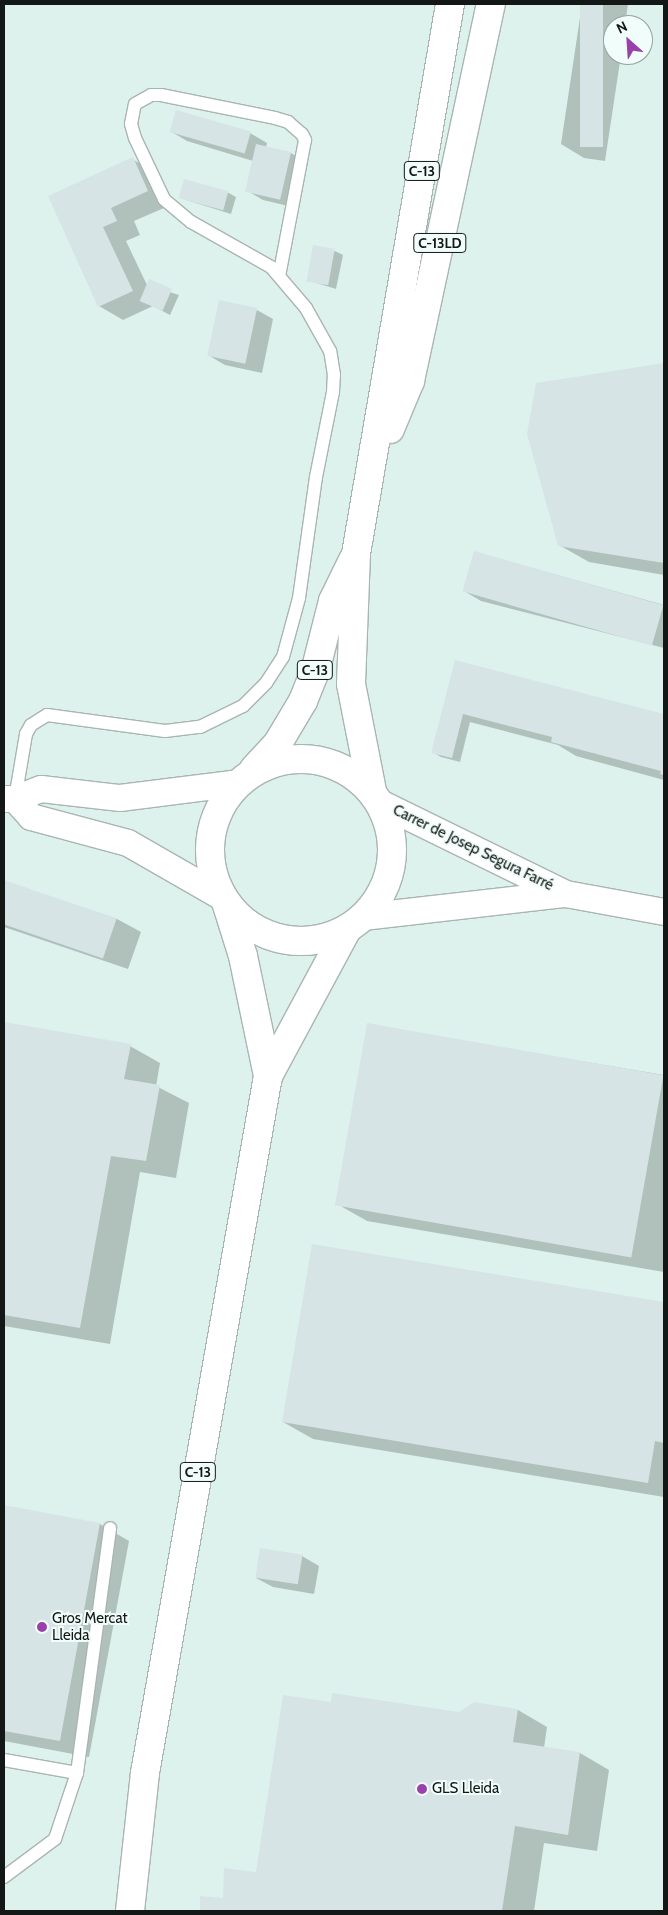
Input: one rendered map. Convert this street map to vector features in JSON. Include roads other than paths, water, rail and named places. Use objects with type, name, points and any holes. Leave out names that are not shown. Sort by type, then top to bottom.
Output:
[{"type":"main road","name":"C-13","points":[[130,1911],[145,1773],[268,1076],[355,923],[377,901],[392,863],[390,829],[376,797],[351,684],[356,554],[371,477],[450,4]]},
{"type":"main road","name":"C-13LD","points":[[371,477],[410,381],[491,4]]},
{"type":"main road","name":"C-13","points":[[268,1076],[243,956],[225,901],[212,874],[209,850],[212,825],[222,802],[278,743],[303,701],[316,668],[333,601],[356,554]]},
{"type":"main road","name":"C-13","points":[[244,779],[267,765],[304,758],[342,767],[376,797]]},
{"type":"main road","name":"C-13","points":[[225,901],[254,928],[270,936],[296,941],[322,939],[355,923]]},
{"type":"street","points":[[10,799],[41,789],[120,798],[244,779]]},
{"type":"street","name":"Carrer de Josep Segura Farré","points":[[376,797],[566,894],[664,912]]},
{"type":"street","points":[[10,799],[32,817],[128,843],[225,901]]},
{"type":"street","name":"Carrer de Josep Segura Farré","points":[[355,923],[566,894]]},
{"type":"lane","points":[[10,799],[26,734],[38,719],[59,715],[165,731],[200,727],[243,706],[266,683],[283,657],[299,598],[334,375],[330,351],[306,308],[279,276],[254,256],[176,213],[164,199],[135,138],[131,124],[135,104],[151,95],[161,95],[275,118],[288,122],[302,134],[305,140],[279,276]]},
{"type":"lane","points":[[4,1877],[55,1839],[77,1773],[110,1528]]},
{"type":"lane","points":[[4,1760],[77,1773]]},
{"type":"place","name":"Gros Mercat Lleida","points":[[42,1627]]},
{"type":"place","name":"GLS Lleida","points":[[422,1789]]}]
